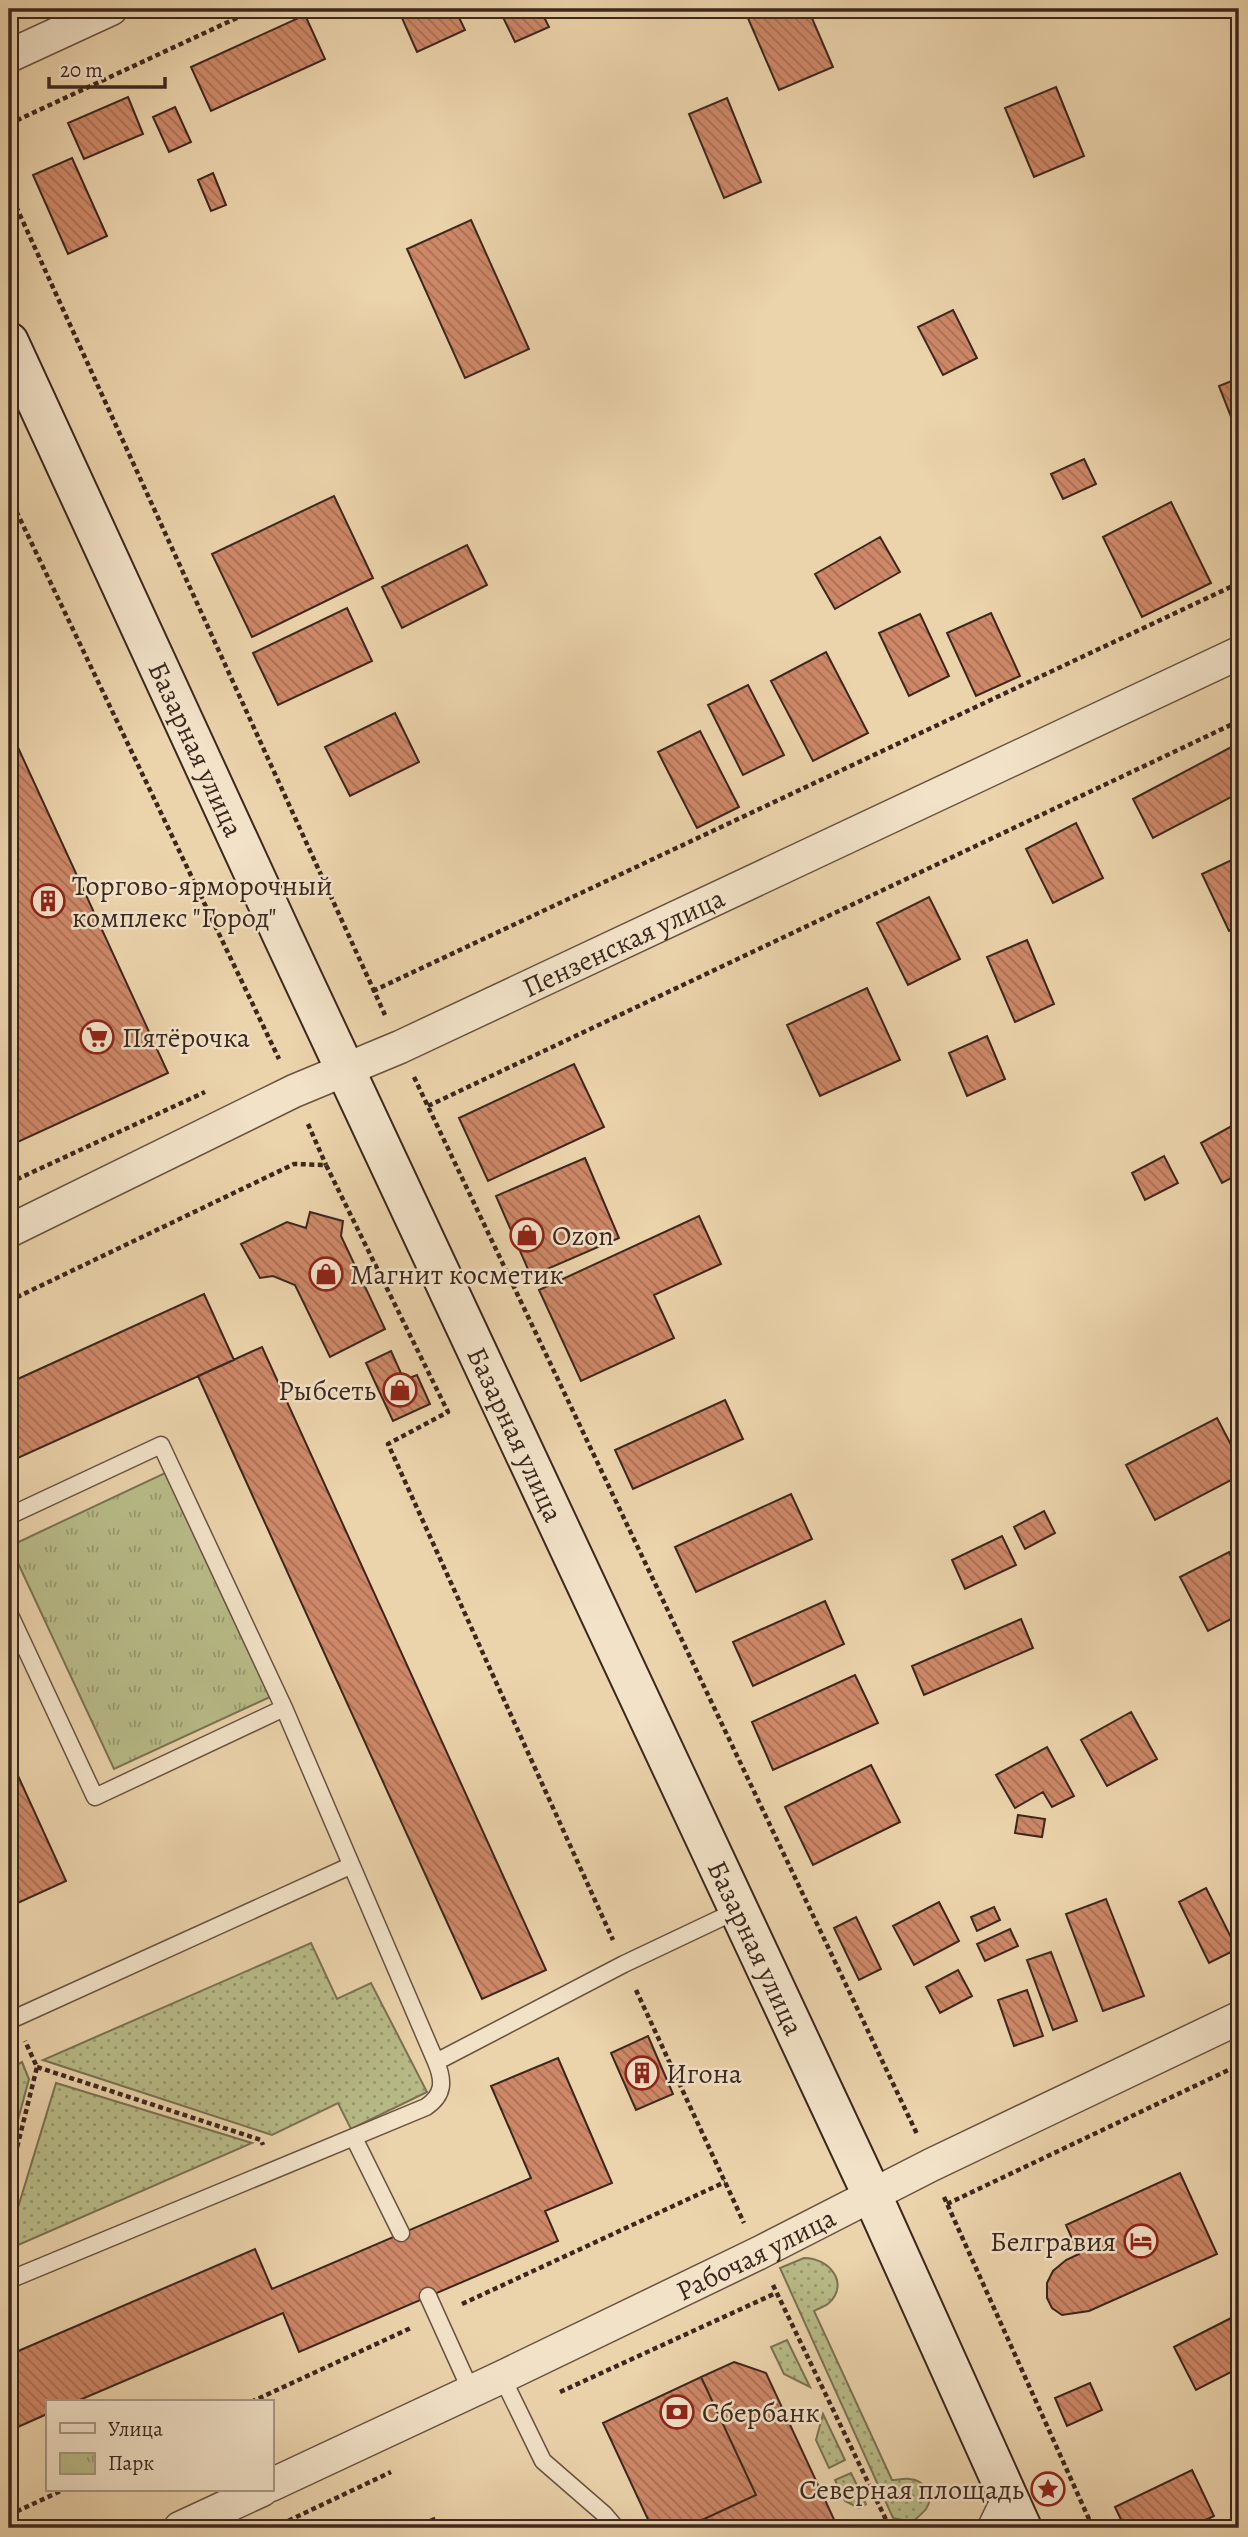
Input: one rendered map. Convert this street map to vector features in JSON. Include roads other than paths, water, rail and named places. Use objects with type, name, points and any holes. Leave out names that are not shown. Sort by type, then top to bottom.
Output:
[{"type":"main road","name":"Базарная улица","points":[[9,342],[282,937],[872,2195],[1021,2528]]},
{"type":"street","points":[[9,56],[111,9]]},
{"type":"street","name":"Пензенская улица","points":[[9,1231],[294,1091],[400,1047],[1239,653]]},
{"type":"street","name":"Рабочая улица","points":[[273,2484],[502,2377],[759,2253],[931,2165],[1239,2018]]},
{"type":"street","points":[[180,2528],[258,2492]]},
{"type":"lane","points":[[9,1517],[161,1445],[284,1708],[436,2062],[442,2083],[440,2093],[434,2101],[354,2138],[9,2280]]},
{"type":"lane","points":[[9,1613],[95,1797],[284,1708]]},
{"type":"lane","points":[[13,2019],[350,1866]]},
{"type":"lane","points":[[436,2062],[624,1964],[738,1910]]},
{"type":"lane","points":[[354,2138],[401,2233]]},
{"type":"lane","points":[[428,2296],[471,2391]]},
{"type":"lane","points":[[502,2377],[544,2461],[616,2528]]},
{"type":"lane","points":[[985,2528],[1004,2489]]},
{"type":"place","name":"Торгово-ярморочный комплекс \"Город\"","points":[[48,901]]},
{"type":"place","name":"Пятёрочка","points":[[97,1037]]},
{"type":"place","name":"Ozon","points":[[527,1235]]},
{"type":"place","name":"Магнит косметик","points":[[326,1274]]},
{"type":"place","name":"Рыбсеть","points":[[400,1390]]},
{"type":"place","name":"Игона","points":[[642,2073]]},
{"type":"place","name":"Белгравия","points":[[1141,2241]]},
{"type":"place","name":"Сбербанк","points":[[677,2412]]},
{"type":"place","name":"Северная площадь","points":[[1048,2489]]}]
